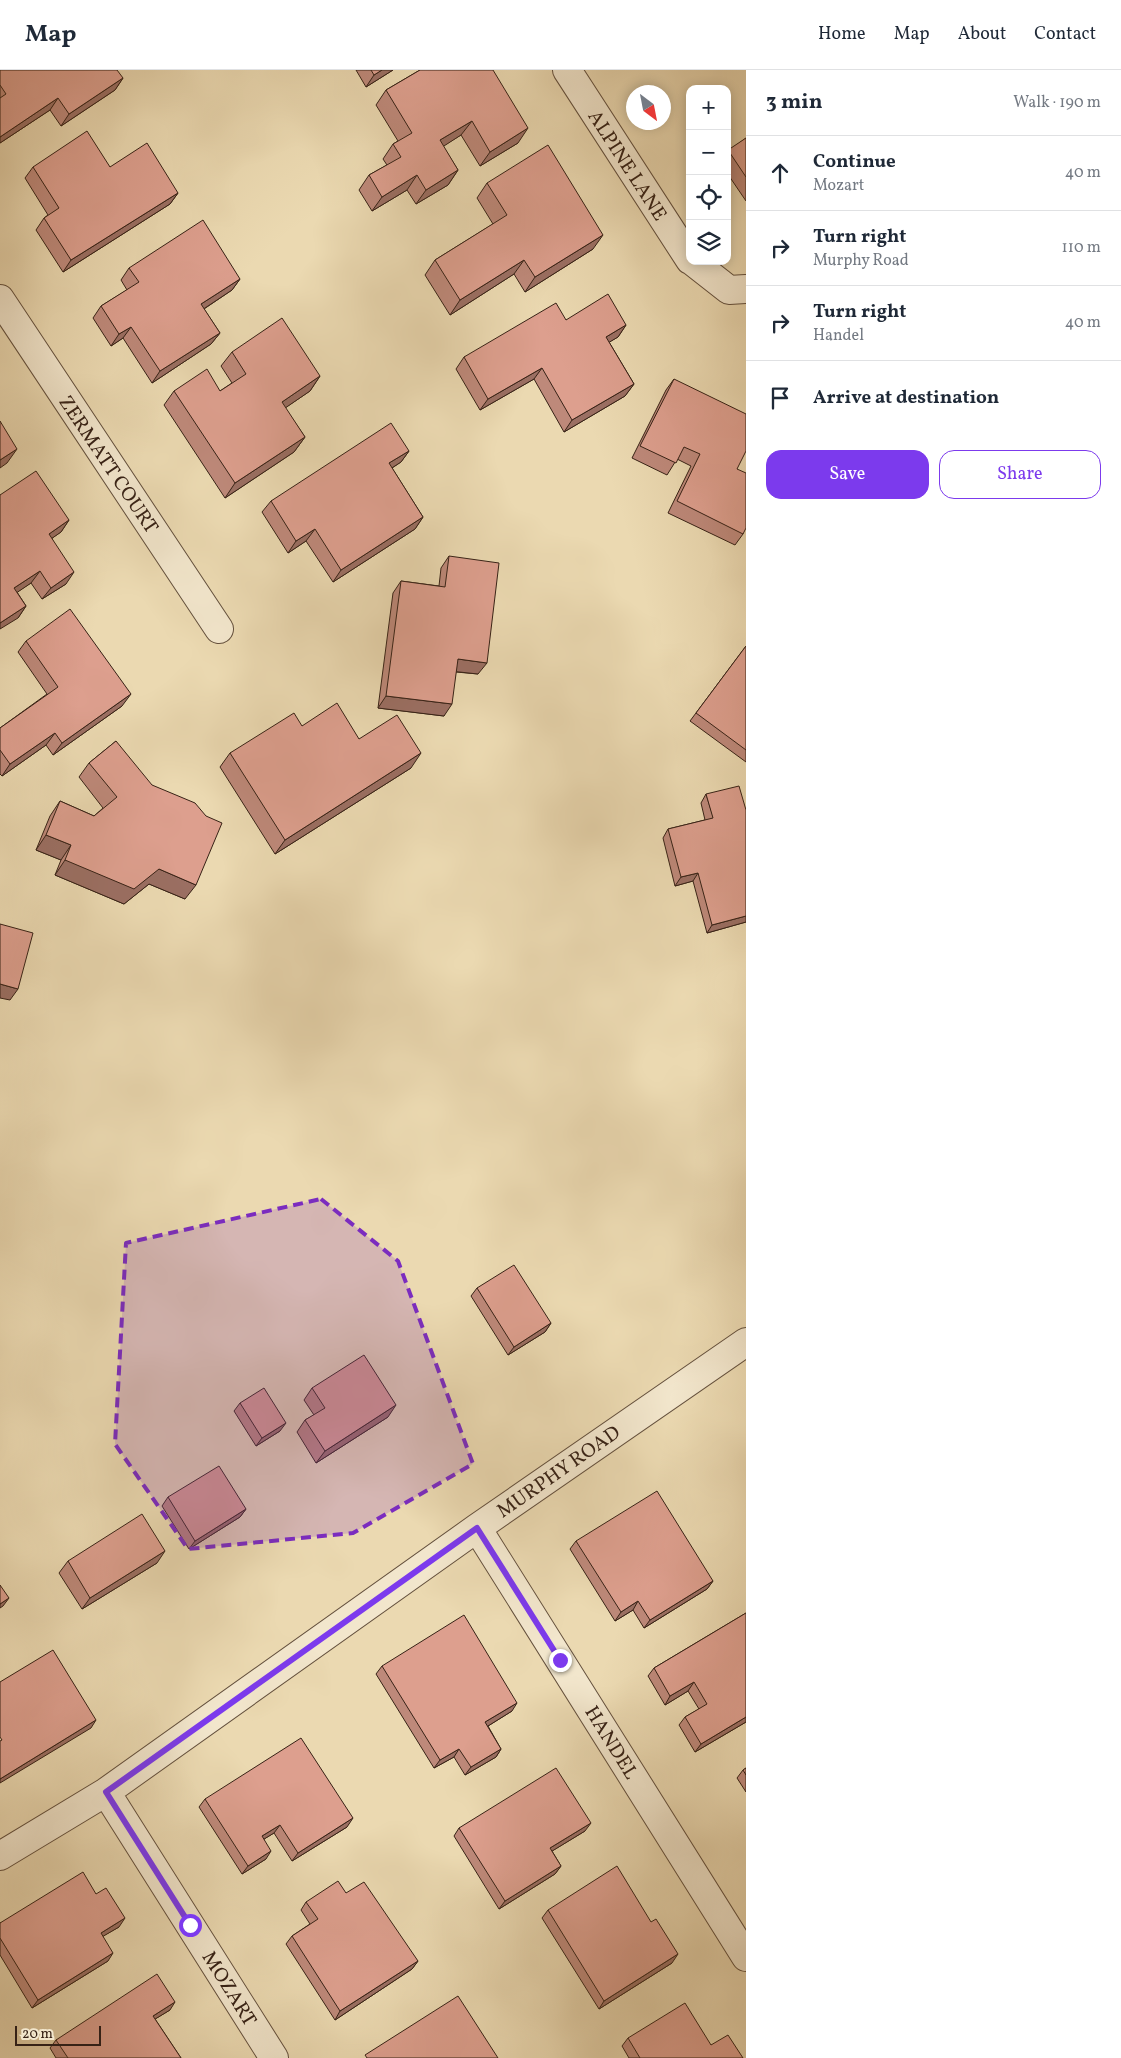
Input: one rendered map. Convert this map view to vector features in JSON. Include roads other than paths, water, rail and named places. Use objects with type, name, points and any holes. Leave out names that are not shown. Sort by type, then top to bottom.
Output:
[{"type":"street","name":"ALPINE LANE","points":[[567,70],[686,252]]},
{"type":"street","name":"ALPINE LANE","points":[[699,265],[738,289]]},
{"type":"street","name":"ZERMATT COURT","points":[[0,299],[219,629]]},
{"type":"street","name":"MURPHY ROAD","points":[[0,1856],[106,1792],[477,1528],[746,1342]]},
{"type":"street","name":"HANDEL","points":[[477,1528],[746,1957]]},
{"type":"street","name":"MOZART","points":[[106,1792],[274,2058]]}]
